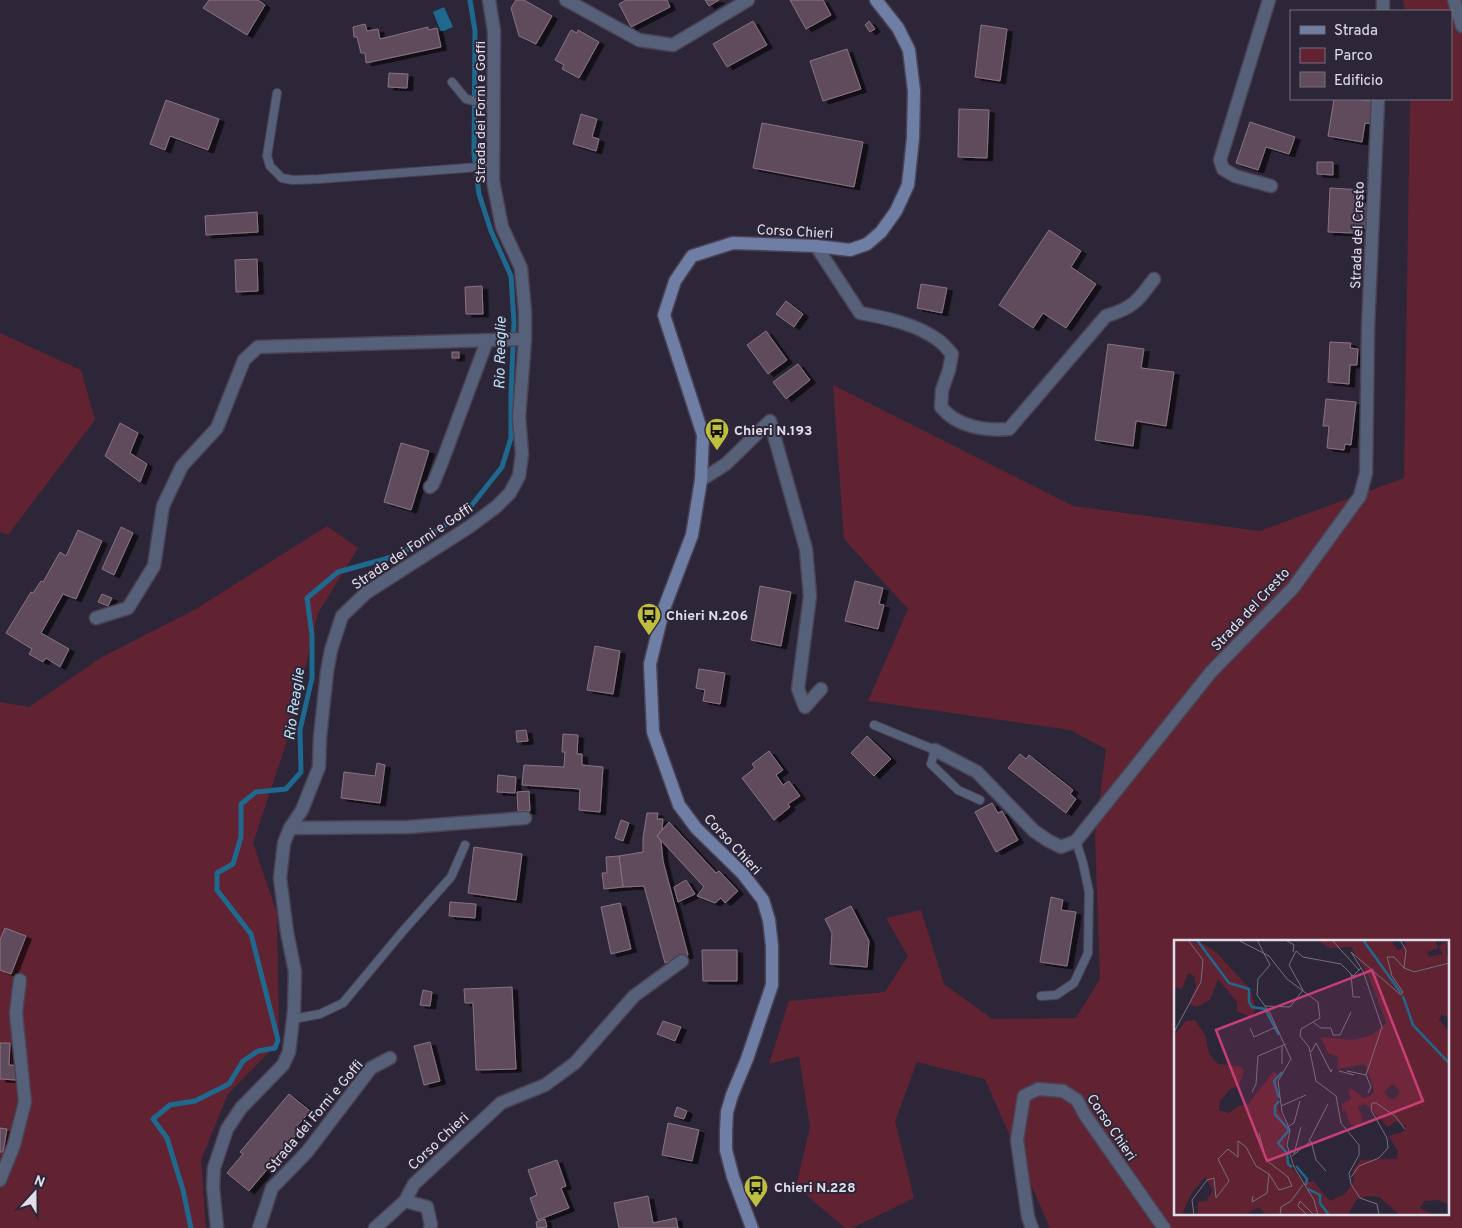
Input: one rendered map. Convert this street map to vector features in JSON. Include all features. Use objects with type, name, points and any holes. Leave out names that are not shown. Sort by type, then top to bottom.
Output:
[{"type":"main road","name":"Corso Chieri","points":[[752,1228],[736,1186],[726,1150],[727,1112],[754,1041],[772,985],[772,946],[769,920],[763,900],[743,874],[696,828],[680,805],[666,772],[653,732],[650,664],[663,611],[692,535],[701,480],[703,435],[664,316],[675,281],[692,256],[733,244],[816,246],[850,250],[867,244],[881,232],[896,211],[908,184],[914,138],[914,91],[909,50],[898,28],[876,0]]},
{"type":"street","name":"Strada dei Forni e Goffi","points":[[217,1228],[213,1188],[214,1168],[227,1130],[240,1108],[283,1065],[290,1052],[295,972],[287,932],[280,878],[284,843],[290,828],[302,810],[319,767],[320,737],[327,672],[331,650],[342,616],[366,593],[469,527],[496,507],[510,493],[519,476],[522,454],[520,417],[525,312],[521,268],[502,227],[493,181],[488,166],[489,104],[494,31],[489,0]]},
{"type":"street","points":[[566,0],[639,40],[673,45],[748,0]]},
{"type":"street","points":[[1269,0],[1220,160],[1223,169],[1235,176],[1271,186]]},
{"type":"street","points":[[1454,0],[1462,26]]},
{"type":"street","name":"Strada del Cresto","points":[[1076,841],[1211,672],[1293,588],[1360,496],[1366,473],[1368,328],[1378,100]]},
{"type":"street","points":[[816,246],[860,313],[880,316],[912,326],[940,341],[952,354],[942,390],[941,407],[948,416],[972,426],[991,431],[1009,429],[1106,316],[1125,311],[1137,302],[1154,279]]},
{"type":"street","points":[[96,618],[128,608],[154,566],[163,506],[182,466],[218,428],[244,360],[258,347],[524,339]]},
{"type":"street","points":[[430,487],[437,475],[494,341]]},
{"type":"street","points":[[701,480],[726,464],[770,421],[806,549],[810,596],[798,688],[806,707],[821,689]]},
{"type":"street","points":[[934,750],[977,772],[1034,831],[1049,842],[1061,847],[1076,841]]},
{"type":"street","points":[[290,828],[408,827],[525,818]]},
{"type":"street","name":"Corso Chieri","points":[[405,1201],[414,1184],[501,1103],[545,1085],[575,1063],[634,996],[682,961]]},
{"type":"street","points":[[0,1180],[14,1145],[26,1102],[16,1013],[20,980]]},
{"type":"street","name":"Strada dei Forni e Goffi","points":[[259,1228],[272,1188],[306,1152],[371,1068],[390,1058]]},
{"type":"street","name":"Corso Chieri","points":[[1032,1228],[1028,1217],[1017,1140],[1024,1096],[1038,1089],[1063,1091],[1077,1100],[1085,1115],[1164,1228]]},
{"type":"street","points":[[375,1228],[405,1201],[426,1207],[431,1225],[430,1228]]},
{"type":"lane","points":[[452,82],[466,99],[489,104]]},
{"type":"lane","points":[[277,93],[267,156],[270,166],[282,178],[293,180],[488,166]]},
{"type":"lane","points":[[874,725],[934,750],[932,764],[958,790],[980,800]]},
{"type":"lane","points":[[1041,996],[1056,995],[1074,983],[1088,953],[1089,892],[1076,841]]},
{"type":"lane","points":[[293,1020],[320,1014],[343,1003],[396,938],[451,877],[465,844]]},
{"type":"green space","points":[[1403,0],[1462,0],[1462,1228],[1050,1228],[985,1079],[917,1062],[895,1121],[914,1198],[852,1228],[845,1228],[796,1186],[810,1127],[799,1056],[769,1064],[789,1001],[885,992],[908,956],[886,918],[921,910],[944,984],[992,1019],[1076,1018],[1100,979],[1095,835],[1106,749],[1070,730],[868,701],[908,609],[844,539],[833,385],[1073,506],[1260,531],[1404,478],[1410,100],[1452,100],[1452,10],[1405,10]]},
{"type":"green space","points":[[0,333],[81,370],[95,420],[8,535],[0,532]]},
{"type":"green space","points":[[327,526],[358,548],[318,613],[292,726],[253,843],[277,913],[279,1042],[228,1094],[201,1160],[206,1228],[0,1228],[0,702],[29,707],[102,657],[196,609]]},
{"type":"water","points":[[444,7],[453,27],[441,32],[433,12]]},
{"type":"building","points":[[209,0],[258,0],[265,5],[247,35],[203,8]]},
{"type":"building","points":[[516,0],[524,0],[552,16],[536,44],[519,36],[511,8]]},
{"type":"building","points":[[626,0],[667,0],[670,7],[631,27],[619,4]]},
{"type":"building","points":[[705,0],[719,0],[709,6]]},
{"type":"building","points":[[790,0],[823,0],[831,15],[806,29]]},
{"type":"building","points":[[753,21],[767,45],[727,67],[713,44]]},
{"type":"building","points":[[869,21],[875,29],[870,32],[865,25]]},
{"type":"building","points":[[365,24],[367,31],[378,29],[380,39],[428,27],[428,30],[437,28],[441,47],[366,63],[365,53],[361,53],[357,37],[354,37],[353,27]]},
{"type":"building","points":[[981,25],[1007,29],[1000,81],[975,77]]},
{"type":"building","points":[[571,30],[577,33],[578,30],[599,42],[579,78],[562,69],[564,65],[555,60]]},
{"type":"building","points":[[847,49],[861,89],[823,101],[810,61]]},
{"type":"building","points":[[389,73],[408,74],[407,88],[388,87]]},
{"type":"building","points":[[166,100],[219,119],[208,150],[170,136],[165,150],[150,144]]},
{"type":"building","points":[[1334,100],[1377,102],[1373,124],[1365,123],[1362,142],[1328,136]]},
{"type":"building","points":[[959,109],[989,110],[987,158],[958,157]]},
{"type":"building","points":[[581,114],[597,119],[592,137],[599,139],[596,151],[573,144]]},
{"type":"building","points":[[1250,122],[1295,137],[1289,154],[1266,147],[1258,170],[1236,163]]},
{"type":"building","points":[[762,123],[863,142],[854,187],[753,168]]},
{"type":"building","points":[[1317,162],[1333,162],[1333,175],[1317,174]]},
{"type":"building","points":[[1330,188],[1362,190],[1361,204],[1368,204],[1366,228],[1355,228],[1354,233],[1328,232]]},
{"type":"building","points":[[257,212],[258,232],[206,235],[205,216]]},
{"type":"building","points":[[1049,230],[1081,251],[1071,267],[1096,284],[1066,328],[1043,313],[1033,328],[999,305]]},
{"type":"building","points":[[257,259],[258,291],[236,292],[235,260]]},
{"type":"building","points":[[921,284],[947,288],[942,313],[917,308]]},
{"type":"building","points":[[482,286],[483,314],[466,314],[465,287]]},
{"type":"building","points":[[786,301],[803,314],[794,327],[776,314]]},
{"type":"building","points":[[766,331],[787,360],[768,374],[747,345]]},
{"type":"building","points":[[1330,342],[1351,343],[1350,348],[1358,349],[1357,365],[1350,365],[1349,384],[1328,382]]},
{"type":"building","points":[[1108,344],[1144,349],[1141,368],[1174,372],[1166,426],[1136,421],[1133,446],[1095,440]]},
{"type":"building","points":[[452,352],[459,352],[459,358],[452,358]]},
{"type":"building","points":[[798,364],[810,380],[786,399],[773,382]]},
{"type":"building","points":[[1326,399],[1356,402],[1351,445],[1345,444],[1344,450],[1327,448],[1329,426],[1323,426]]},
{"type":"building","points":[[120,423],[138,433],[130,453],[147,464],[140,482],[105,456]]},
{"type":"building","points":[[401,443],[429,451],[411,510],[384,502]]},
{"type":"building","points":[[121,527],[133,533],[114,575],[102,569]]},
{"type":"building","points":[[78,530],[102,541],[76,599],[63,594],[41,633],[69,649],[60,667],[46,658],[43,662],[29,654],[32,649],[6,633],[31,592],[33,593],[41,581],[43,582],[60,552],[66,556]]},
{"type":"building","points":[[855,581],[883,588],[879,604],[884,605],[878,629],[845,621]]},
{"type":"building","points":[[760,586],[791,592],[781,646],[751,640]]},
{"type":"building","points":[[102,594],[112,598],[108,606],[98,602]]},
{"type":"building","points":[[595,646],[620,651],[613,694],[587,690]]},
{"type":"building","points":[[699,669],[725,673],[720,704],[703,701],[705,690],[696,688]]},
{"type":"building","points":[[526,730],[528,741],[517,742],[516,731]]},
{"type":"building","points":[[563,734],[578,735],[577,754],[582,754],[582,765],[603,767],[600,812],[579,810],[580,789],[522,785],[524,765],[564,767],[565,752],[562,752]]},
{"type":"building","points":[[867,736],[891,759],[874,776],[851,753]]},
{"type":"building","points":[[769,751],[783,770],[776,775],[783,785],[789,781],[800,796],[788,804],[790,807],[774,820],[742,778],[755,768],[752,764]]},
{"type":"building","points":[[1020,754],[1026,759],[1029,755],[1073,790],[1070,794],[1076,799],[1066,813],[1008,768]]},
{"type":"building","points":[[377,763],[385,765],[380,803],[341,798],[344,772],[375,776]]},
{"type":"building","points":[[498,775],[516,777],[515,793],[497,792]]},
{"type":"building","points":[[529,791],[530,811],[518,811],[517,792]]},
{"type":"building","points":[[992,803],[998,813],[1002,811],[1018,840],[996,852],[975,812]]},
{"type":"building","points":[[647,813],[658,813],[657,819],[663,819],[662,830],[657,836],[661,841],[663,861],[688,955],[665,963],[644,886],[623,887],[619,856],[643,852]]},
{"type":"building","points":[[621,820],[629,823],[623,841],[615,838]]},
{"type":"building","points":[[669,822],[716,873],[719,871],[738,891],[725,903],[721,898],[715,903],[697,896],[704,887],[657,836]]},
{"type":"building","points":[[474,847],[522,854],[516,900],[468,893]]},
{"type":"building","points":[[619,856],[623,887],[604,889],[602,873],[607,873],[606,857]]},
{"type":"building","points":[[686,880],[695,894],[678,902],[674,887]]},
{"type":"building","points":[[1051,897],[1063,900],[1061,910],[1076,912],[1067,966],[1040,962]]},
{"type":"building","points":[[450,902],[476,904],[475,918],[449,916]]},
{"type":"building","points":[[620,903],[631,949],[611,954],[601,907]]},
{"type":"building","points":[[851,906],[869,941],[867,967],[830,964],[832,933],[825,919]]},
{"type":"building","points":[[5,928],[26,936],[11,974],[0,970],[0,940]]},
{"type":"building","points":[[702,950],[737,950],[737,981],[703,981]]},
{"type":"building","points":[[512,987],[516,1069],[476,1070],[473,1003],[465,1003],[464,989]]},
{"type":"building","points":[[423,990],[432,992],[430,1006],[420,1005]]},
{"type":"building","points":[[663,1021],[681,1027],[675,1041],[657,1034]]},
{"type":"building","points":[[430,1042],[440,1081],[424,1085],[414,1046]]},
{"type":"building","points":[[0,1043],[10,1043],[9,1065],[19,1066],[18,1080],[0,1079]]},
{"type":"building","points":[[289,1094],[310,1111],[297,1126],[301,1129],[249,1191],[227,1173],[243,1154],[240,1152]]},
{"type":"building","points":[[677,1107],[687,1111],[684,1119],[674,1116]]},
{"type":"building","points":[[668,1123],[699,1130],[692,1161],[662,1155]]},
{"type":"building","points":[[0,1128],[7,1129],[3,1152],[0,1152]]},
{"type":"building","points":[[557,1160],[566,1186],[561,1188],[569,1208],[538,1220],[530,1198],[537,1195],[528,1170]]},
{"type":"building","points":[[648,1196],[653,1223],[676,1218],[678,1228],[619,1228],[614,1203]]},
{"type":"building","points":[[545,1219],[547,1227],[537,1228],[536,1222]]},
{"type":"waterway","name":"Rio Reaglie","points":[[191,1228],[183,1190],[167,1138],[153,1119],[170,1105],[195,1101],[229,1084],[243,1061],[258,1051],[275,1048],[278,1040],[251,934],[217,890],[217,873],[233,864],[241,837],[241,804],[256,792],[286,789],[301,772],[300,730],[312,678],[312,635],[307,598],[338,572],[399,555],[467,511],[502,467],[511,438],[514,322],[511,276],[491,231],[479,194],[474,154],[475,31],[470,0]]},
{"type":"place","name":"Chieri N.193","points":[[717,451]]},
{"type":"place","name":"Chieri N.206","points":[[649,636]]},
{"type":"place","name":"Chieri N.228","points":[[756,1208]]}]
